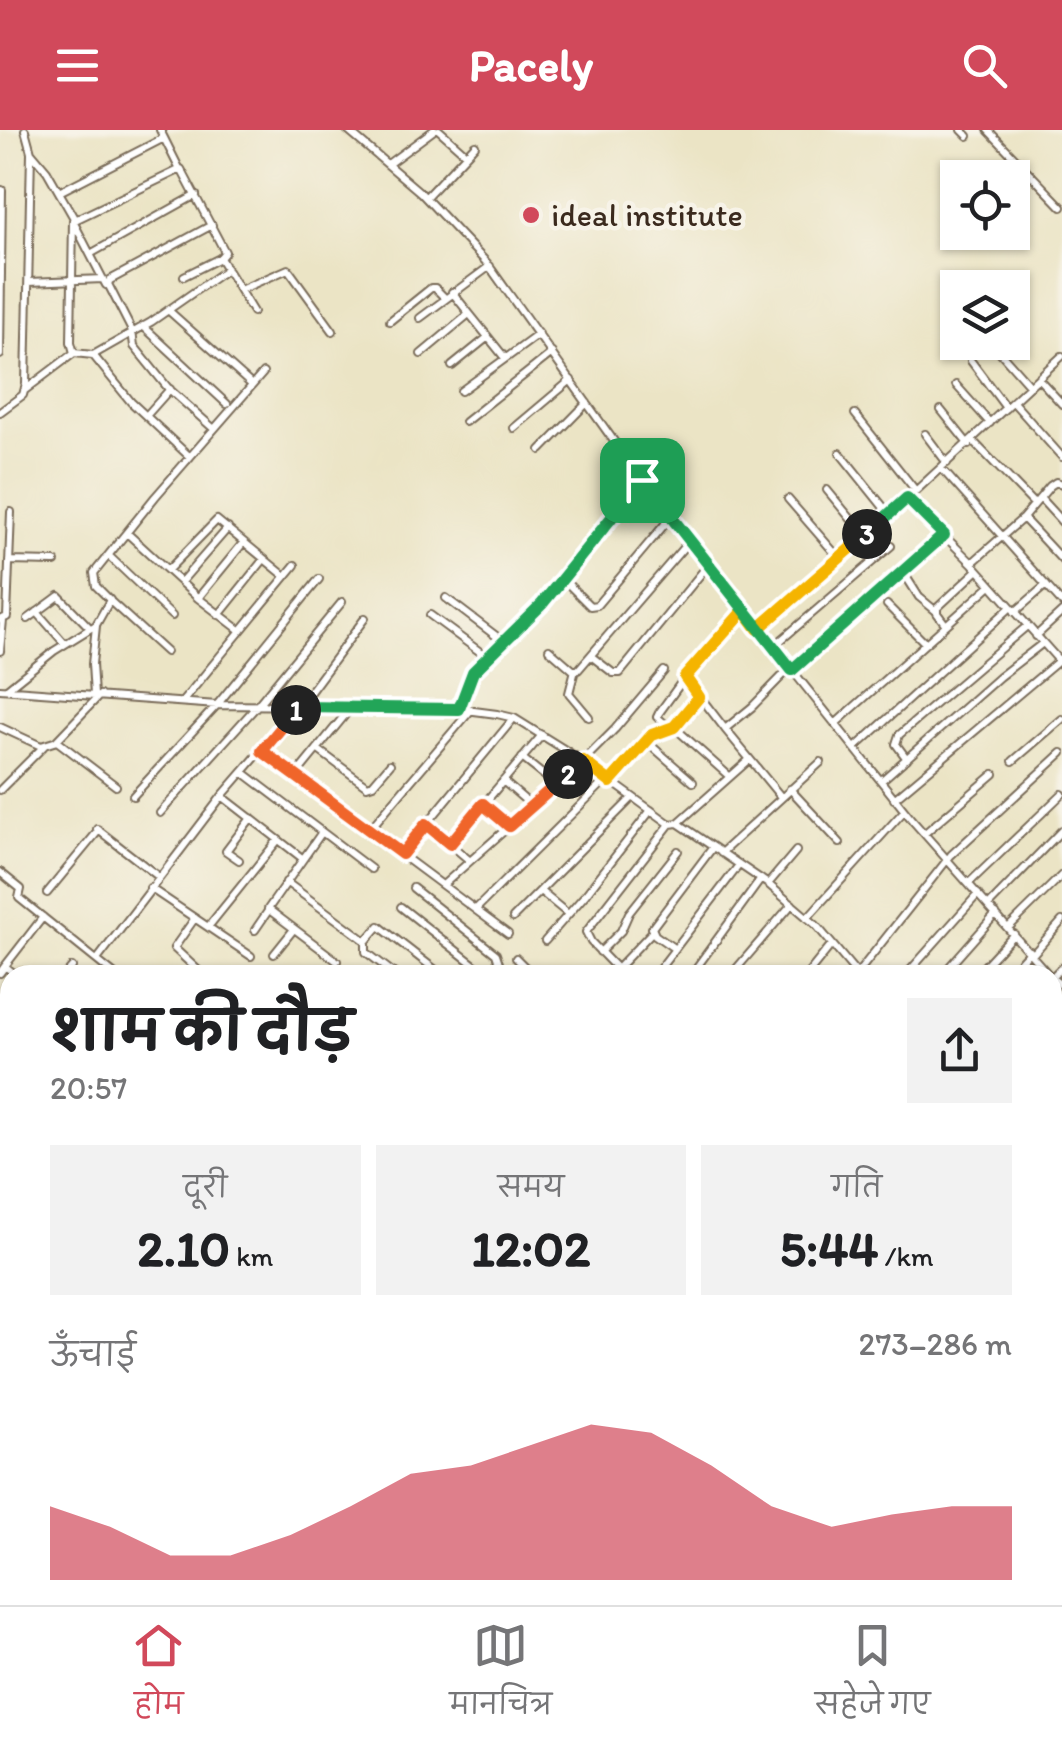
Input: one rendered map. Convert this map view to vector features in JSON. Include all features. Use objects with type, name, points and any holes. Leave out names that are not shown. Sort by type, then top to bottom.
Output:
[{"type":"street","points":[[25,130],[31,152],[25,390]]},
{"type":"street","points":[[348,130],[426,198],[490,266],[670,518],[894,799],[1041,965]]},
{"type":"street","points":[[388,164],[437,130],[466,154]]},
{"type":"street","points":[[988,130],[1062,207]]},
{"type":"street","points":[[58,192],[162,134],[225,249],[220,258],[184,276]]},
{"type":"street","points":[[426,198],[475,145]]},
{"type":"street","points":[[31,152],[47,170],[132,331],[134,346],[170,389],[214,429]]},
{"type":"street","points":[[72,220],[100,211],[179,168]]},
{"type":"street","points":[[0,354],[2,190]]},
{"type":"street","points":[[92,253],[196,196]]},
{"type":"street","points":[[72,220],[74,353]]},
{"type":"street","points":[[108,289],[110,280],[212,225]]},
{"type":"street","points":[[220,258],[253,312]]},
{"type":"street","points":[[420,318],[490,266]]},
{"type":"street","points":[[0,412],[74,353],[93,355],[144,326],[227,269]]},
{"type":"street","points":[[240,290],[288,270],[333,331]]},
{"type":"street","points":[[29,282],[103,279]]},
{"type":"street","points":[[390,320],[432,287],[445,298]]},
{"type":"street","points":[[452,292],[505,358]]},
{"type":"street","points":[[168,310],[252,385]]},
{"type":"street","points":[[421,354],[470,314]]},
{"type":"street","points":[[144,326],[228,404]]},
{"type":"street","points":[[461,391],[539,334]]},
{"type":"street","points":[[452,366],[488,337]]},
{"type":"street","points":[[465,422],[552,353]]},
{"type":"street","points":[[93,355],[108,377],[190,456]]},
{"type":"street","points":[[758,629],[971,443],[1062,356]]},
{"type":"street","points":[[1007,360],[1030,386]]},
{"type":"street","points":[[971,362],[1006,408]]},
{"type":"street","points":[[166,652],[96,586],[93,577],[190,456],[263,374]]},
{"type":"street","points":[[1038,378],[1062,404]]},
{"type":"street","points":[[514,428],[571,380]]},
{"type":"street","points":[[956,385],[990,423]]},
{"type":"street","points":[[146,416],[170,389]]},
{"type":"street","points":[[1013,402],[1062,457]]},
{"type":"street","points":[[541,450],[587,403]]},
{"type":"street","points":[[941,410],[971,443],[1062,522]]},
{"type":"street","points":[[855,414],[916,490]]},
{"type":"street","points":[[926,434],[944,466],[1062,603]]},
{"type":"street","points":[[840,453],[890,514]]},
{"type":"street","points":[[459,709],[468,678],[542,604],[642,480]]},
{"type":"street","points":[[936,611],[1037,501],[1056,482],[1062,484]]},
{"type":"street","points":[[827,490],[865,536]]},
{"type":"street","points":[[894,799],[1061,661],[907,498]]},
{"type":"street","points":[[788,499],[839,558]]},
{"type":"street","points":[[0,651],[2,620],[7,617],[11,512]]},
{"type":"street","points":[[570,586],[590,606],[597,605],[670,518]]},
{"type":"street","points":[[1023,518],[1062,560]]},
{"type":"street","points":[[168,570],[213,520],[286,576]]},
{"type":"street","points":[[181,582],[228,528]]},
{"type":"street","points":[[128,534],[198,598],[240,630]]},
{"type":"street","points":[[725,729],[944,535]]},
{"type":"street","points":[[590,718],[569,692],[576,670],[689,542]]},
{"type":"street","points":[[198,598],[244,543]]},
{"type":"street","points":[[773,647],[891,546]]},
{"type":"street","points":[[110,557],[172,616]]},
{"type":"street","points":[[219,614],[264,559]]},
{"type":"street","points":[[10,561],[55,562]]},
{"type":"street","points":[[182,702],[294,565]]},
{"type":"street","points":[[591,656],[613,674],[620,673],[708,565]]},
{"type":"street","points":[[907,578],[946,625]]},
{"type":"street","points":[[132,796],[217,706],[319,579]]},
{"type":"street","points":[[836,724],[991,584]]},
{"type":"street","points":[[855,748],[1046,585]]},
{"type":"street","points":[[28,619],[59,596],[93,627],[92,664],[97,695]]},
{"type":"street","points":[[446,598],[504,642]]},
{"type":"street","points":[[4,689],[93,627],[110,600]]},
{"type":"street","points":[[160,813],[256,707],[342,602]]},
{"type":"street","points":[[887,605],[924,644]]},
{"type":"street","points":[[728,776],[658,717],[685,677],[744,610]]},
{"type":"street","points":[[37,612],[65,644]]},
{"type":"street","points":[[1036,636],[1062,612]]},
{"type":"street","points":[[430,615],[487,657]]},
{"type":"street","points":[[98,965],[150,888],[299,707],[365,618]]},
{"type":"street","points":[[907,759],[896,738],[1028,626]]},
{"type":"street","points":[[881,781],[1043,643]]},
{"type":"street","points":[[548,649],[576,670]]},
{"type":"street","points":[[443,885],[583,761],[664,671]]},
{"type":"street","points":[[685,677],[781,797]]},
{"type":"street","points":[[4,689],[217,706],[459,709],[514,718],[765,882],[807,918],[850,965]]},
{"type":"street","points":[[0,790],[44,746],[56,741],[97,695]]},
{"type":"street","points":[[476,910],[646,742],[659,731],[673,728],[699,697]]},
{"type":"street","points":[[296,775],[350,708]]},
{"type":"street","points":[[370,829],[471,710]]},
{"type":"street","points":[[402,854],[514,718]]},
{"type":"street","points":[[1012,761],[1062,720]]},
{"type":"street","points":[[0,728],[44,746]]},
{"type":"street","points":[[450,844],[542,735]]},
{"type":"street","points":[[56,741],[116,786]]},
{"type":"street","points":[[646,742],[693,782]]},
{"type":"street","points":[[317,749],[367,786],[374,784],[390,764]]},
{"type":"street","points":[[262,751],[508,934]]},
{"type":"street","points":[[864,965],[948,859],[1062,753]]},
{"type":"street","points":[[522,758],[556,785]]},
{"type":"street","points":[[611,965],[587,936],[588,928],[674,824],[749,760]]},
{"type":"street","points":[[624,965],[652,932],[654,922],[717,850],[821,762]]},
{"type":"street","points":[[244,773],[371,869]]},
{"type":"street","points":[[925,833],[994,774]]},
{"type":"street","points":[[503,781],[532,806]]},
{"type":"street","points":[[790,788],[840,842]]},
{"type":"street","points":[[969,883],[1062,794]]},
{"type":"street","points":[[222,796],[302,858]]},
{"type":"street","points":[[513,918],[632,797]]},
{"type":"street","points":[[483,804],[509,826]]},
{"type":"street","points":[[544,940],[651,810]]},
{"type":"street","points":[[807,918],[904,810]]},
{"type":"street","points":[[238,860],[226,851],[251,818]]},
{"type":"street","points":[[426,824],[470,860]]},
{"type":"street","points":[[47,894],[97,829],[159,878]]},
{"type":"street","points":[[989,905],[1062,830]]},
{"type":"street","points":[[254,930],[322,832]]},
{"type":"street","points":[[208,927],[278,840]]},
{"type":"street","points":[[600,952],[620,931],[629,913],[678,850]]},
{"type":"street","points":[[699,965],[765,882],[796,851]]},
{"type":"street","points":[[663,965],[739,865]]},
{"type":"street","points":[[0,872],[21,889],[19,898],[103,965]]},
{"type":"street","points":[[984,965],[1062,875]]},
{"type":"street","points":[[286,882],[366,941]]},
{"type":"street","points":[[150,888],[251,956]]},
{"type":"street","points":[[413,888],[496,954],[500,958],[496,965]]},
{"type":"street","points":[[540,891],[568,914]]},
{"type":"street","points":[[915,965],[978,894]]},
{"type":"street","points":[[740,965],[792,904]]},
{"type":"street","points":[[401,907],[475,965]]},
{"type":"street","points":[[268,911],[337,962]]},
{"type":"street","points":[[951,965],[996,914]]},
{"type":"street","points":[[6,965],[43,916]]},
{"type":"street","points":[[192,965],[174,948],[195,918]]},
{"type":"street","points":[[1018,965],[1062,921]]},
{"type":"street","points":[[383,965],[366,952],[366,941],[379,926],[429,965]]},
{"type":"street","points":[[274,954],[294,929]]},
{"type":"street","points":[[652,932],[676,949]]},
{"type":"street","points":[[815,965],[832,944]]},
{"type":"street","points":[[516,958],[523,965]]},
{"type":"place","name":"ideal institute","points":[[531,215]]},
{"type":"route","points":[[642,480],[542,604],[468,678],[459,709],[299,707],[262,751],[402,854],[426,824],[450,844],[483,804],[509,826],[583,761],[610,782],[652,735],[671,729],[682,720],[699,697],[685,677],[704,657],[711,647],[744,610],[758,629],[907,498],[944,535],[792,670],[758,629],[689,542],[642,480]]}]
